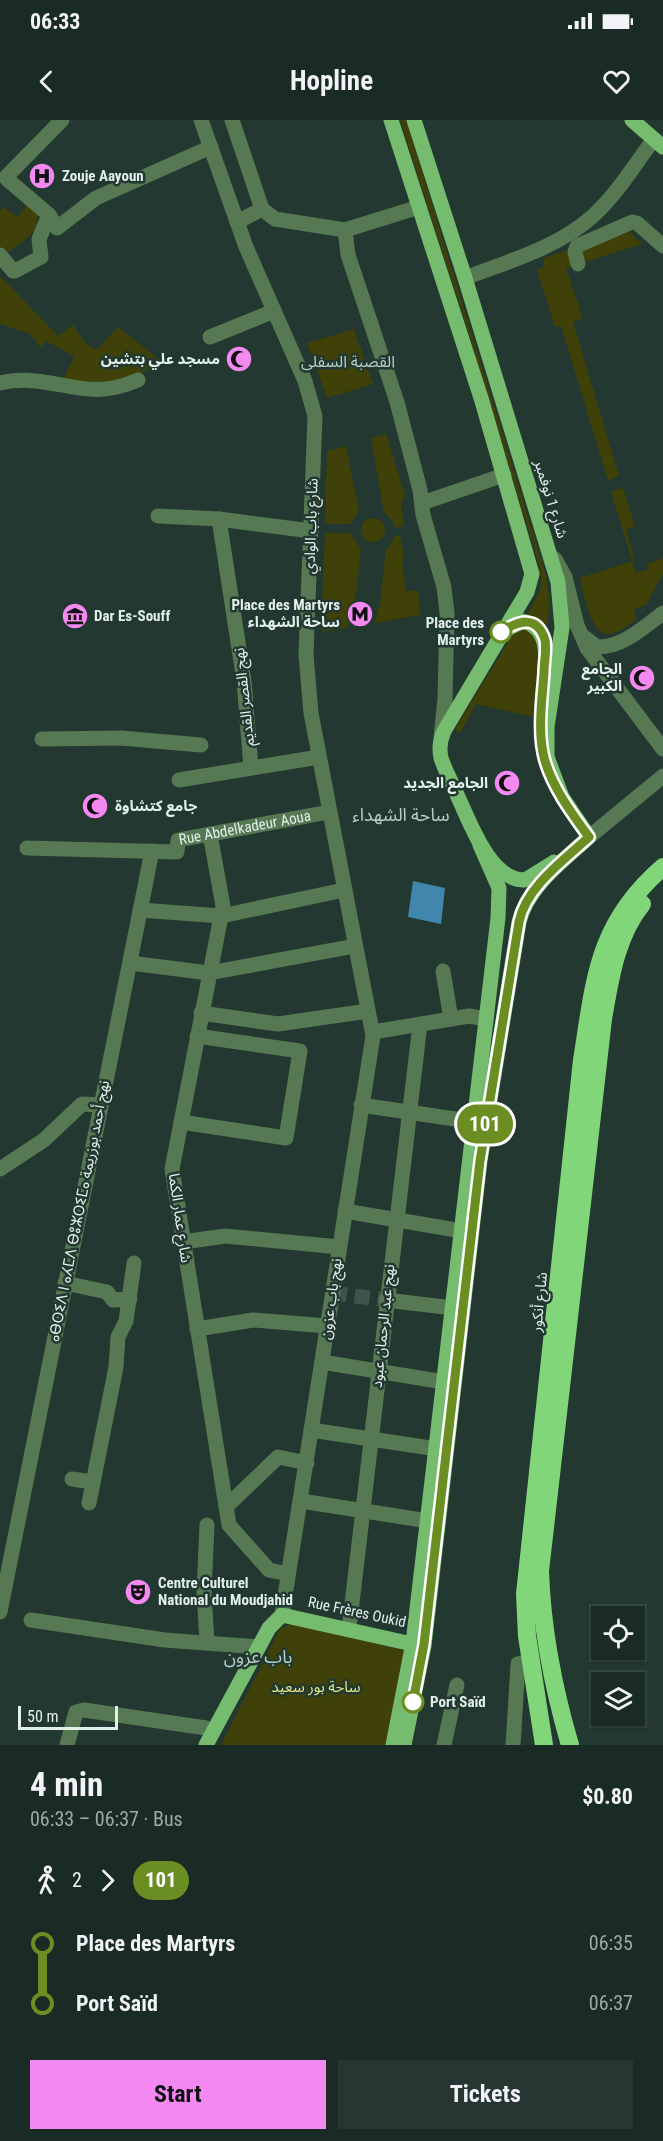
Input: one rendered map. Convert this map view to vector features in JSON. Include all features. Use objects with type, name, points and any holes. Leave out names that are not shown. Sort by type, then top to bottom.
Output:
[{"type":"highway","name":"شارع أنكور","points":[[544,1745],[531,1662],[525,1594],[582,1060],[593,988],[610,932],[627,903],[658,876]]},
{"type":"highway","name":"شارع أنكور","points":[[570,1745],[554,1690],[544,1638],[540,1571],[609,986],[623,934],[658,876]]},
{"type":"main road","points":[[391,120],[504,476],[532,577],[527,592],[501,632],[441,738],[441,758],[499,892],[475,1122],[428,1521],[419,1645],[393,1745]]},
{"type":"main road","name":"شارع 1 نوفمبر","points":[[414,120],[470,293],[558,582],[562,605],[562,628],[546,750],[556,784]]},
{"type":"main road","points":[[632,120],[658,143]]},
{"type":"main road","points":[[404,1745],[419,1645],[480,1161],[522,910],[533,892],[589,837],[556,784],[545,760],[542,739],[544,639],[534,624],[522,621],[516,622],[501,632]]},
{"type":"main road","points":[[480,844],[496,866],[512,878],[520,880],[529,879],[547,865],[570,854]]},
{"type":"main road","points":[[194,1745],[276,1619],[282,1615]]},
{"type":"main road","name":"Rue Frères Oukid","points":[[282,1615],[419,1645]]},
{"type":"main road","points":[[206,1745],[258,1647]]},
{"type":"street","points":[[62,120],[7,176],[7,179],[48,216],[57,228],[96,198],[211,147]]},
{"type":"street","name":"شارع باب الوادي","points":[[201,120],[237,222],[304,381],[315,417],[306,667],[311,691],[310,713],[363,984]]},
{"type":"street","points":[[232,120],[262,209],[280,221],[345,230],[419,207]]},
{"type":"street","points":[[465,278],[551,244],[595,215],[658,143]]},
{"type":"street","points":[[237,222],[262,209]]},
{"type":"street","points":[[0,255],[13,271],[39,259],[39,239],[48,216]]},
{"type":"street","points":[[578,264],[575,252],[577,246],[637,222],[663,246]]},
{"type":"street","points":[[345,230],[354,275],[397,402],[423,515],[442,580],[447,609],[445,699],[441,738]]},
{"type":"street","points":[[210,337],[274,311]]},
{"type":"street","points":[[0,383],[20,379],[52,381],[60,386],[99,392],[119,390],[138,380]]},
{"type":"street","points":[[422,503],[504,476]]},
{"type":"street","points":[[534,505],[558,567],[565,577],[577,625],[587,648],[663,749]]},
{"type":"street","points":[[158,516],[219,519],[311,531]]},
{"type":"street","name":"نهج القصر القديم","points":[[219,519],[244,681],[251,768]]},
{"type":"street","points":[[577,625],[591,645],[603,648],[620,643],[663,613]]},
{"type":"street","points":[[42,739],[121,738],[201,745]]},
{"type":"street","points":[[179,780],[319,757]]},
{"type":"street","points":[[589,837],[663,776]]},
{"type":"street","name":"Rue Abdelkadeur Aoua","points":[[27,848],[177,852],[178,840],[330,812]]},
{"type":"street","name":"شارع عمار الكما","points":[[210,834],[223,906],[172,1169],[229,1525],[269,1570],[288,1574]]},
{"type":"street","name":"ⴰⴱⵔⵉⴷ ⵏ ⴰⵃⵎⴷ ⴱⵓⵣⵔⵉⵎⴰ نهج أحمد بوزريمة","points":[[0,1612],[3,1572],[65,1283],[152,851]]},
{"type":"street","points":[[140,910],[220,916],[345,890]]},
{"type":"street","points":[[130,963],[209,973],[355,946]]},
{"type":"street","points":[[443,971],[451,1019]]},
{"type":"street","name":"نهج باب عزون","points":[[282,1615],[373,1032],[363,984]]},
{"type":"street","points":[[201,1013],[278,1024],[368,1011]]},
{"type":"street","points":[[373,1032],[469,1016],[486,1019]]},
{"type":"street","name":"نهج عبد الرحمان عبود","points":[[349,1629],[395,1220],[420,1024]]},
{"type":"street","points":[[181,1122],[286,1138],[300,1052],[197,1036]]},
{"type":"street","points":[[0,1169],[44,1140],[82,1104],[101,1105]]},
{"type":"street","points":[[361,1105],[475,1122]]},
{"type":"street","points":[[345,1211],[462,1231]]},
{"type":"street","points":[[183,1242],[225,1236],[339,1247]]},
{"type":"street","points":[[89,1503],[116,1367],[118,1337],[126,1321],[134,1263]]},
{"type":"street","points":[[65,1283],[107,1292],[113,1299],[130,1299]]},
{"type":"street","points":[[386,1300],[453,1308]]},
{"type":"street","points":[[197,1329],[252,1320],[327,1326]]},
{"type":"street","points":[[322,1362],[444,1382]]},
{"type":"street","points":[[311,1430],[437,1449]]},
{"type":"street","points":[[226,1508],[278,1457],[307,1463]]},
{"type":"street","points":[[72,1479],[92,1482]]},
{"type":"street","points":[[301,1501],[428,1521]]},
{"type":"street","points":[[207,1525],[204,1573],[207,1641]]},
{"type":"street","points":[[32,1620],[165,1640],[207,1641],[258,1647]]},
{"type":"street","points":[[513,1745],[519,1664],[531,1662]]},
{"type":"street","points":[[444,1745],[457,1685]]},
{"type":"street","points":[[67,1745],[76,1712],[84,1710],[206,1728]]},
{"type":"green space","points":[[400,120],[406,120],[546,575],[549,596],[548,625],[527,615],[541,588],[540,568],[469,334]]},
{"type":"green space","points":[[28,204],[37,210],[36,225],[31,235],[9,252],[0,247],[0,211],[4,207],[17,217]]},
{"type":"green space","points":[[627,229],[642,244],[566,268],[583,319],[573,322],[619,476],[608,480],[561,326],[555,327],[537,269],[543,267],[544,258]]},
{"type":"green space","points":[[0,276],[58,336],[73,325],[85,343],[97,350],[118,327],[161,361],[141,373],[138,380],[60,386],[74,356],[46,341],[41,347],[28,333],[0,324]]},
{"type":"green space","points":[[354,329],[373,384],[327,398],[307,343]]},
{"type":"green space","points":[[386,434],[405,495],[401,506],[404,526],[395,528],[392,520],[384,512],[371,438]]},
{"type":"green space","points":[[346,446],[359,511],[350,524],[325,524],[327,451]]},
{"type":"green space","points":[[623,488],[635,526],[626,530],[635,560],[632,561],[611,491]]},
{"type":"green space","points":[[373,518],[382,521],[385,530],[382,539],[373,542],[364,539],[361,530],[364,521]]},
{"type":"green space","points":[[325,533],[350,533],[361,549],[356,594],[347,628],[321,632]]},
{"type":"green space","points":[[394,536],[400,536],[404,556],[402,560],[406,591],[418,590],[420,615],[375,623],[380,603],[386,549],[390,546]]},
{"type":"green space","points":[[663,558],[663,574],[646,605],[634,610],[636,620],[615,633],[601,632],[592,620],[580,578],[632,561],[636,573],[648,569],[647,564]]},
{"type":"green space","points":[[524,628],[540,636],[537,718],[476,704],[460,733],[455,729],[515,631]]},
{"type":"green space","name":"ساحة بور سعيد","points":[[293,1623],[405,1651],[386,1745],[221,1745],[280,1629]]},
{"type":"water","points":[[413,881],[445,888],[441,924],[408,917]]},
{"type":"tunnel","points":[[332,1293],[386,1300]]},
{"type":"bus line","name":"101","points":[[413,1702],[424,1644],[480,1161],[519,922],[522,910],[533,892],[589,837],[562,797],[543,753],[542,695],[546,645],[542,633],[534,624],[522,621],[516,622],[501,632]]},
{"type":"place","name":"Zouje Aayoun","points":[[42,176]]},
{"type":"place","name":"مسجد علي بتشين","points":[[239,359]]},
{"type":"place","name":"Place des Martyrs ساحة الشهداء","points":[[360,614]]},
{"type":"place","name":"Dar Es-Souff","points":[[75,616]]},
{"type":"place","name":"Place des Martyrs","points":[[501,632]]},
{"type":"place","name":"الجامع الكبير","points":[[642,678]]},
{"type":"place","name":"الجامع الجديد","points":[[507,783]]},
{"type":"place","name":"جامع كتشاوة","points":[[95,806]]},
{"type":"place","name":"Centre Culturel National du Moudjahid","points":[[138,1592]]},
{"type":"place","name":"Port Saïd","points":[[413,1702]]},
{"type":"district","name":"القصبة السفلى","points":[[348,361]]},
{"type":"district","name":"ساحة الشهداء","points":[[401,815]]},
{"type":"district","name":"باب عزون","points":[[258,1657]]}]
